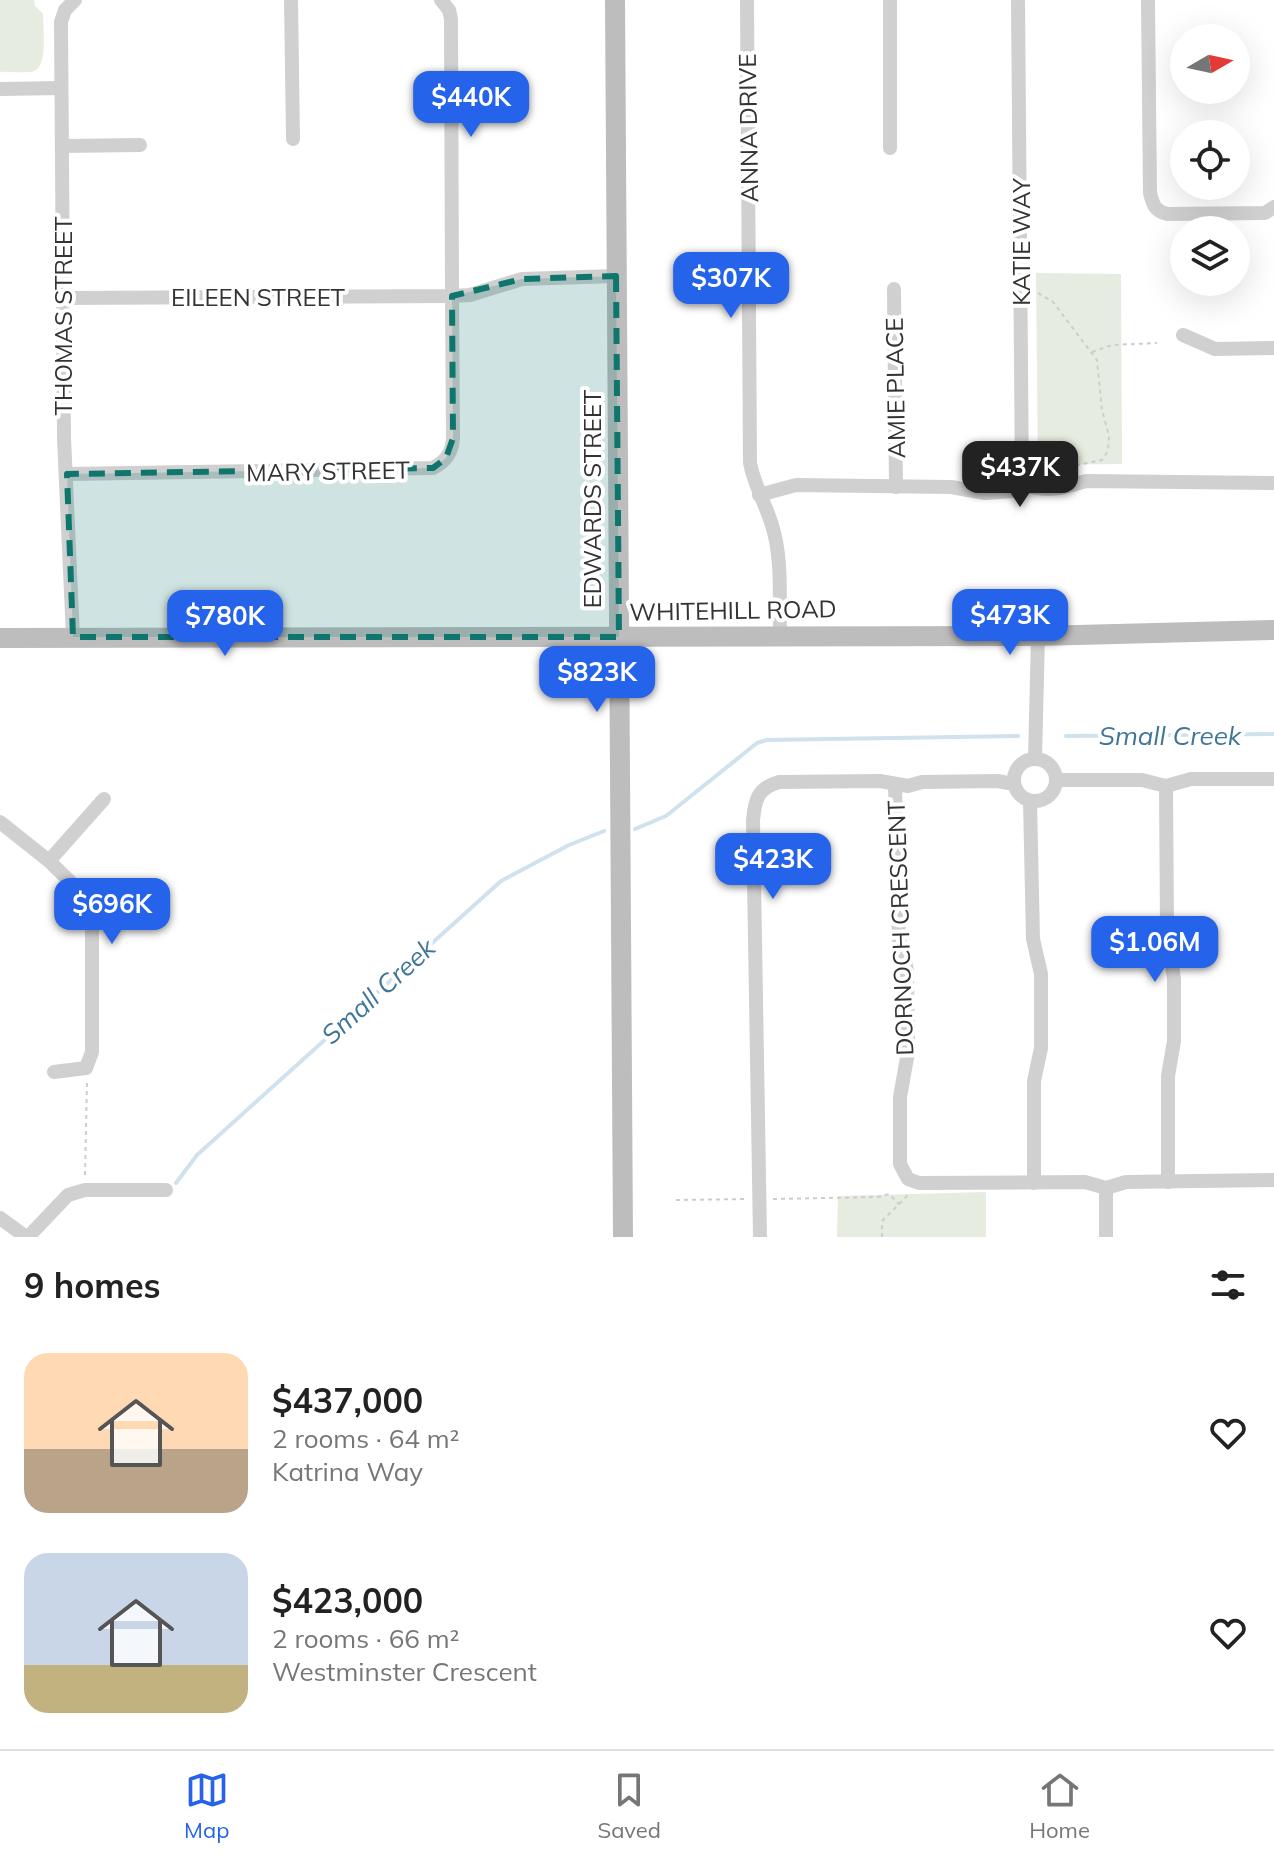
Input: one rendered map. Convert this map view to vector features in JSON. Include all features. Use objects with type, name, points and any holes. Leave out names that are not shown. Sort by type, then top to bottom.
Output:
[{"type":"street","points":[[291,0],[293,139]]},
{"type":"street","points":[[441,0],[449,10],[451,19],[452,296],[470,295],[522,279],[616,276]]},
{"type":"street","name":"EDWARDS STREET","points":[[615,0],[623,1237]]},
{"type":"street","name":"ANNA DRIVE","points":[[747,0],[750,463],[753,481],[771,522],[779,556],[780,634]]},
{"type":"street","points":[[890,0],[890,148]]},
{"type":"street","name":"KATIE WAY","points":[[1018,0],[1022,484]]},
{"type":"street","points":[[1148,0],[1150,193],[1153,205],[1158,212],[1167,214],[1265,213],[1274,207]]},
{"type":"street","name":"THOMAS STREET","points":[[71,1],[61,22],[61,88],[64,438],[73,637]]},
{"type":"street","points":[[0,89],[61,88]]},
{"type":"street","points":[[62,146],[140,145]]},
{"type":"street","name":"AMIE PLACE","points":[[894,289],[896,487]]},
{"type":"street","name":"EILEEN STREET","points":[[63,298],[452,296]]},
{"type":"street","name":"MARY STREET","points":[[67,474],[433,468],[452,449],[452,296]]},
{"type":"street","points":[[1183,335],[1215,349],[1274,348]]},
{"type":"street","points":[[759,495],[796,485],[951,487],[985,493],[1014,491],[1022,484],[1039,491],[1086,481],[1274,483]]},
{"type":"street","name":"WHITEHILL ROAD","points":[[0,638],[780,634],[1038,636],[1274,630]]},
{"type":"street","points":[[1035,759],[1038,636]]},
{"type":"street","points":[[1035,759],[1051,766],[1056,780],[1049,797],[1030,801],[1019,795],[1014,784],[1017,769],[1028,760],[1035,759]]},
{"type":"street","points":[[1056,780],[1142,780],[1166,786],[1191,779],[1274,779]]},
{"type":"street","points":[[760,1237],[755,1052],[754,804],[758,794],[766,786],[779,782],[880,781],[895,785],[997,781],[1014,784]]},
{"type":"street","name":"DORNOCH CRESCENT","points":[[895,785],[899,939],[907,970],[908,1052],[900,1097],[901,1170],[908,1179],[919,1183],[1085,1182],[1106,1188],[1126,1182],[1274,1180]]},
{"type":"street","points":[[1166,786],[1167,930],[1174,979],[1174,1041],[1168,1076],[1168,1182]]},
{"type":"street","points":[[49,861],[104,799]]},
{"type":"street","points":[[1030,801],[1033,939],[1041,985],[1041,1048],[1034,1081],[1034,1183]]},
{"type":"street","points":[[0,822],[49,861],[92,903],[92,1052],[86,1068],[54,1072]]},
{"type":"street","points":[[1106,1188],[1106,1237]]},
{"type":"street","points":[[0,1218],[27,1237],[68,1195],[85,1190],[166,1190]]},
{"type":"path","points":[[1038,293],[1053,302],[1097,360],[1102,410],[1109,436],[1108,451],[1097,462],[1054,474],[1055,489]]},
{"type":"path","points":[[1091,352],[1112,345],[1157,343]]},
{"type":"path","points":[[85,1190],[86,1068]]},
{"type":"path","points":[[882,1237],[882,1221],[909,1192]]},
{"type":"path","points":[[831,1198],[882,1197],[889,1194],[899,1204]]},
{"type":"highlighted area","points":[[616,276],[619,637],[73,637],[67,474],[433,468],[446,458],[453,438],[452,296],[522,279]]},
{"type":"shaded area","points":[[0,0],[34,0],[35,6],[43,14],[43,55],[34,71],[0,72]]},
{"type":"shaded area","points":[[1036,273],[1121,274],[1122,464],[1038,465]]},
{"type":"shaded area","points":[[986,1192],[986,1237],[837,1237],[838,1196]]},
{"type":"waterway","name":"Small Creek","points":[[1066,736],[1274,734]]},
{"type":"waterway","name":"Small Creek","points":[[635,829],[666,816],[757,743],[767,740],[1018,736]]},
{"type":"waterway","name":"Small Creek","points":[[176,1183],[197,1155],[501,881],[569,845],[604,831]]}]
